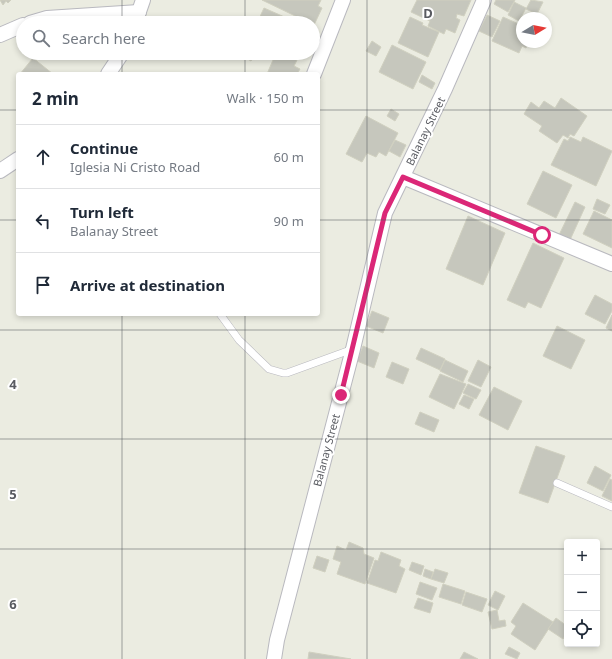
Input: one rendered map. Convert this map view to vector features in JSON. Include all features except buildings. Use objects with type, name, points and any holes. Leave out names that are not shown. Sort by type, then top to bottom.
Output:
[{"type":"street","points":[[320,59],[343,0]]},
{"type":"street","name":"Balanay Street","points":[[274,659],[277,640],[353,349],[385,213],[445,89],[484,0]]},
{"type":"street","points":[[78,16],[139,12]]},
{"type":"street","points":[[0,35],[16,28]]},
{"type":"street","points":[[109,72],[117,60]]},
{"type":"street","points":[[315,72],[319,60]]},
{"type":"street","points":[[0,171],[16,160]]},
{"type":"street","points":[[403,177],[612,264]]},
{"type":"lane","points":[[222,316],[240,340],[269,369],[276,372],[288,373],[353,349]]},
{"type":"lane","points":[[557,483],[612,507]]},
{"type":"route","points":[[341,395],[385,213],[403,177],[542,235]]}]
